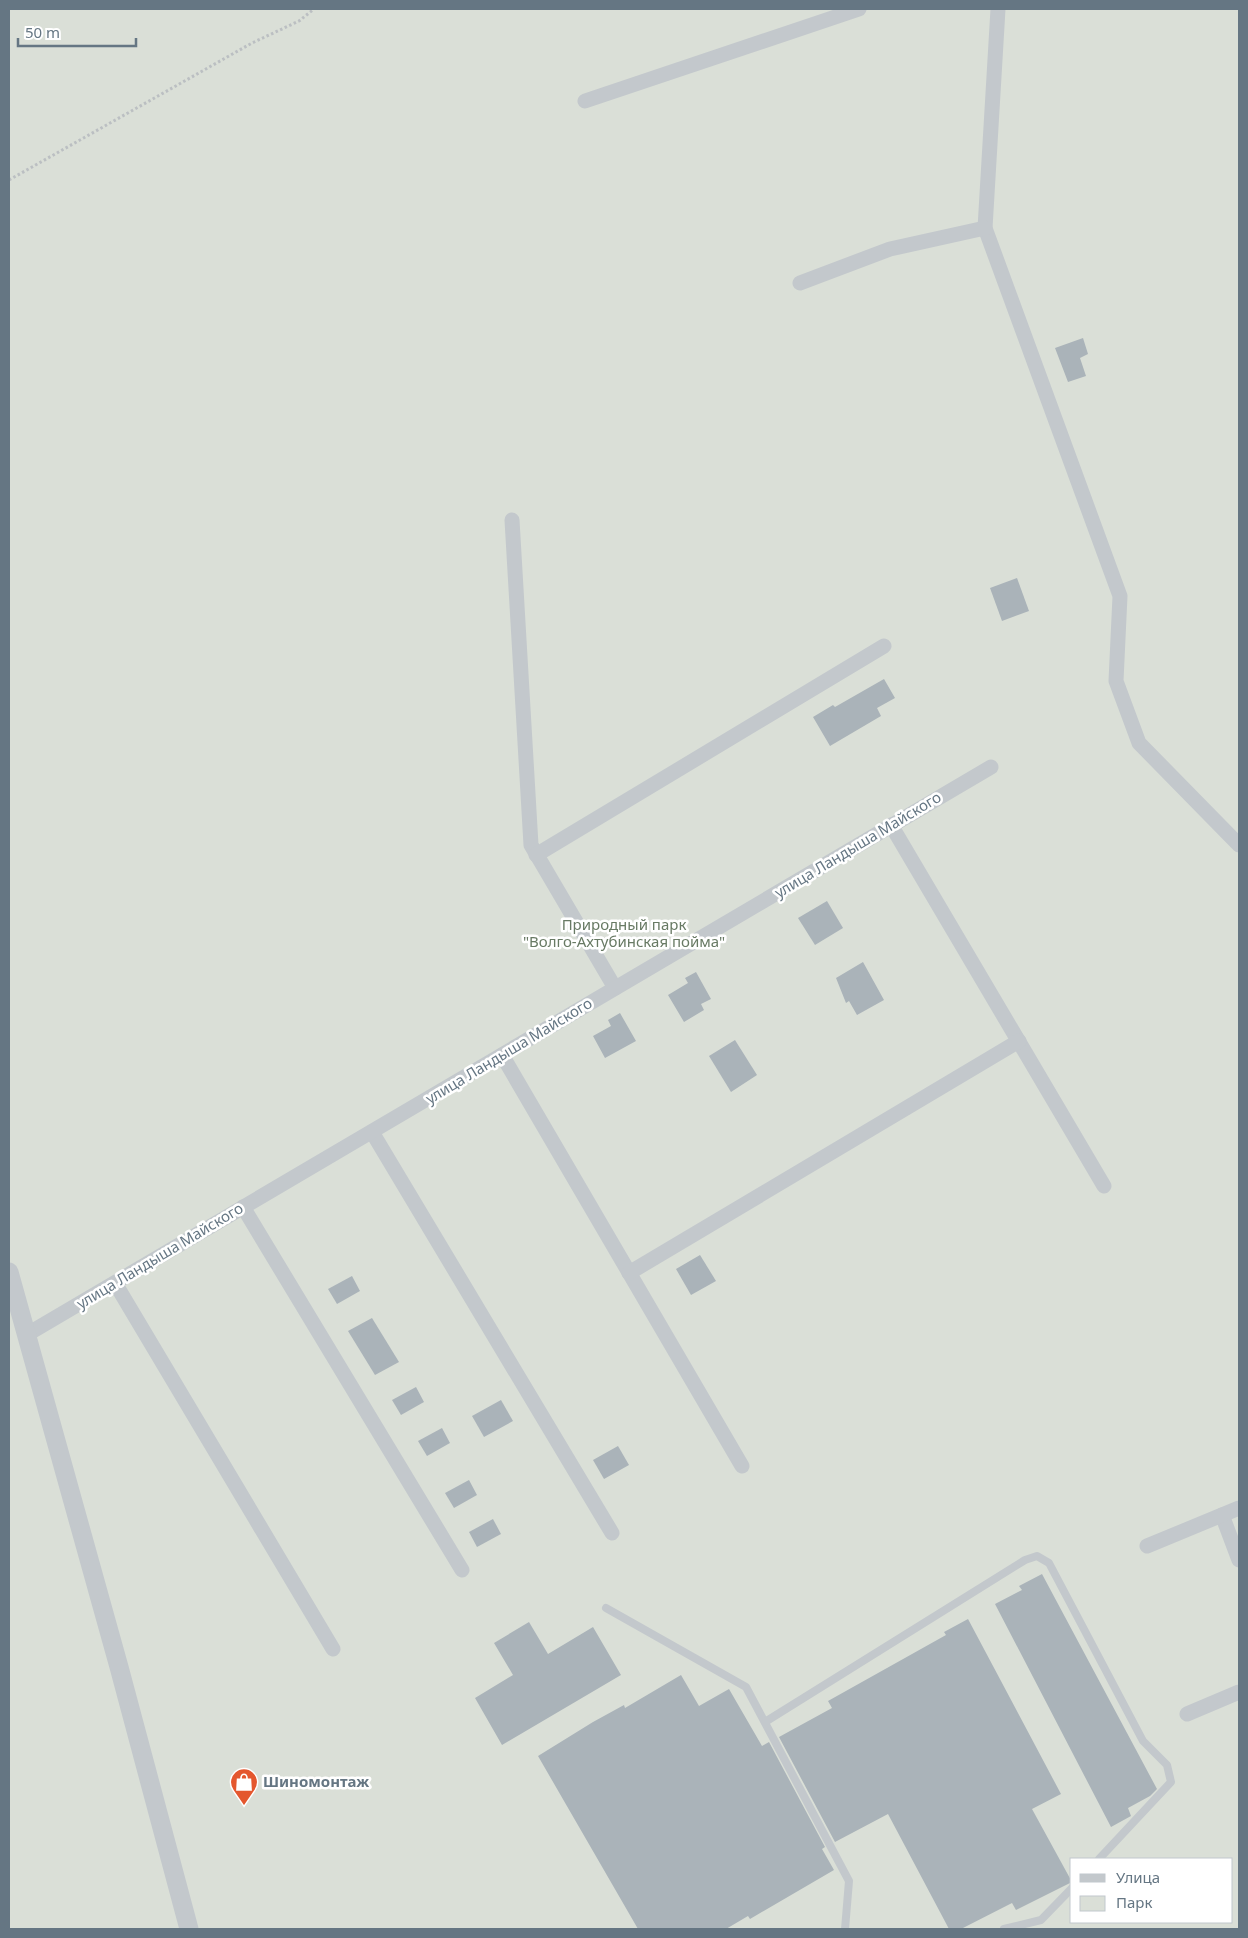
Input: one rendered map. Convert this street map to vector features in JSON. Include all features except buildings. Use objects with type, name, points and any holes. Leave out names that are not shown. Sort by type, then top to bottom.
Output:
[{"type":"street","points":[[585,101],[859,9]]},
{"type":"street","points":[[998,9],[985,228],[1120,596],[1116,681],[1139,743],[1239,845]]},
{"type":"street","points":[[800,283],[890,249],[985,228]]},
{"type":"street","points":[[512,520],[531,845],[615,988]]},
{"type":"street","points":[[536,855],[884,646]]},
{"type":"street","name":"улица Ландыша Майского","points":[[26,1335],[991,766]]},
{"type":"street","points":[[891,825],[1104,1186]]},
{"type":"street","points":[[629,1273],[1019,1041]]},
{"type":"street","points":[[502,1055],[742,1466]]},
{"type":"street","points":[[372,1132],[612,1533]]},
{"type":"street","points":[[243,1207],[462,1570]]},
{"type":"street","points":[[9,1272],[189,1929]]},
{"type":"street","points":[[115,1283],[333,1649]]},
{"type":"street","points":[[1147,1546],[1239,1508]]},
{"type":"street","points":[[1222,1516],[1239,1560]]},
{"type":"street","points":[[1187,1714],[1239,1692]]},
{"type":"lane","points":[[765,1722],[1025,1560],[1037,1556],[1049,1563],[1143,1741],[1168,1765],[1172,1782],[1099,1858]]},
{"type":"lane","points":[[606,1608],[746,1686],[849,1881],[845,1929]]},
{"type":"lane","points":[[1004,1929],[1041,1920],[1070,1890]]},
{"type":"path","points":[[9,180],[252,43],[299,21],[314,9]]},
{"type":"green space","name":"Природный парк \"Волго-Ахтубинская пойма\"","points":[[9,9],[1239,9],[1239,1929],[9,1929]]},
{"type":"place","name":"Шиномонтаж","points":[[244,1806]]}]
